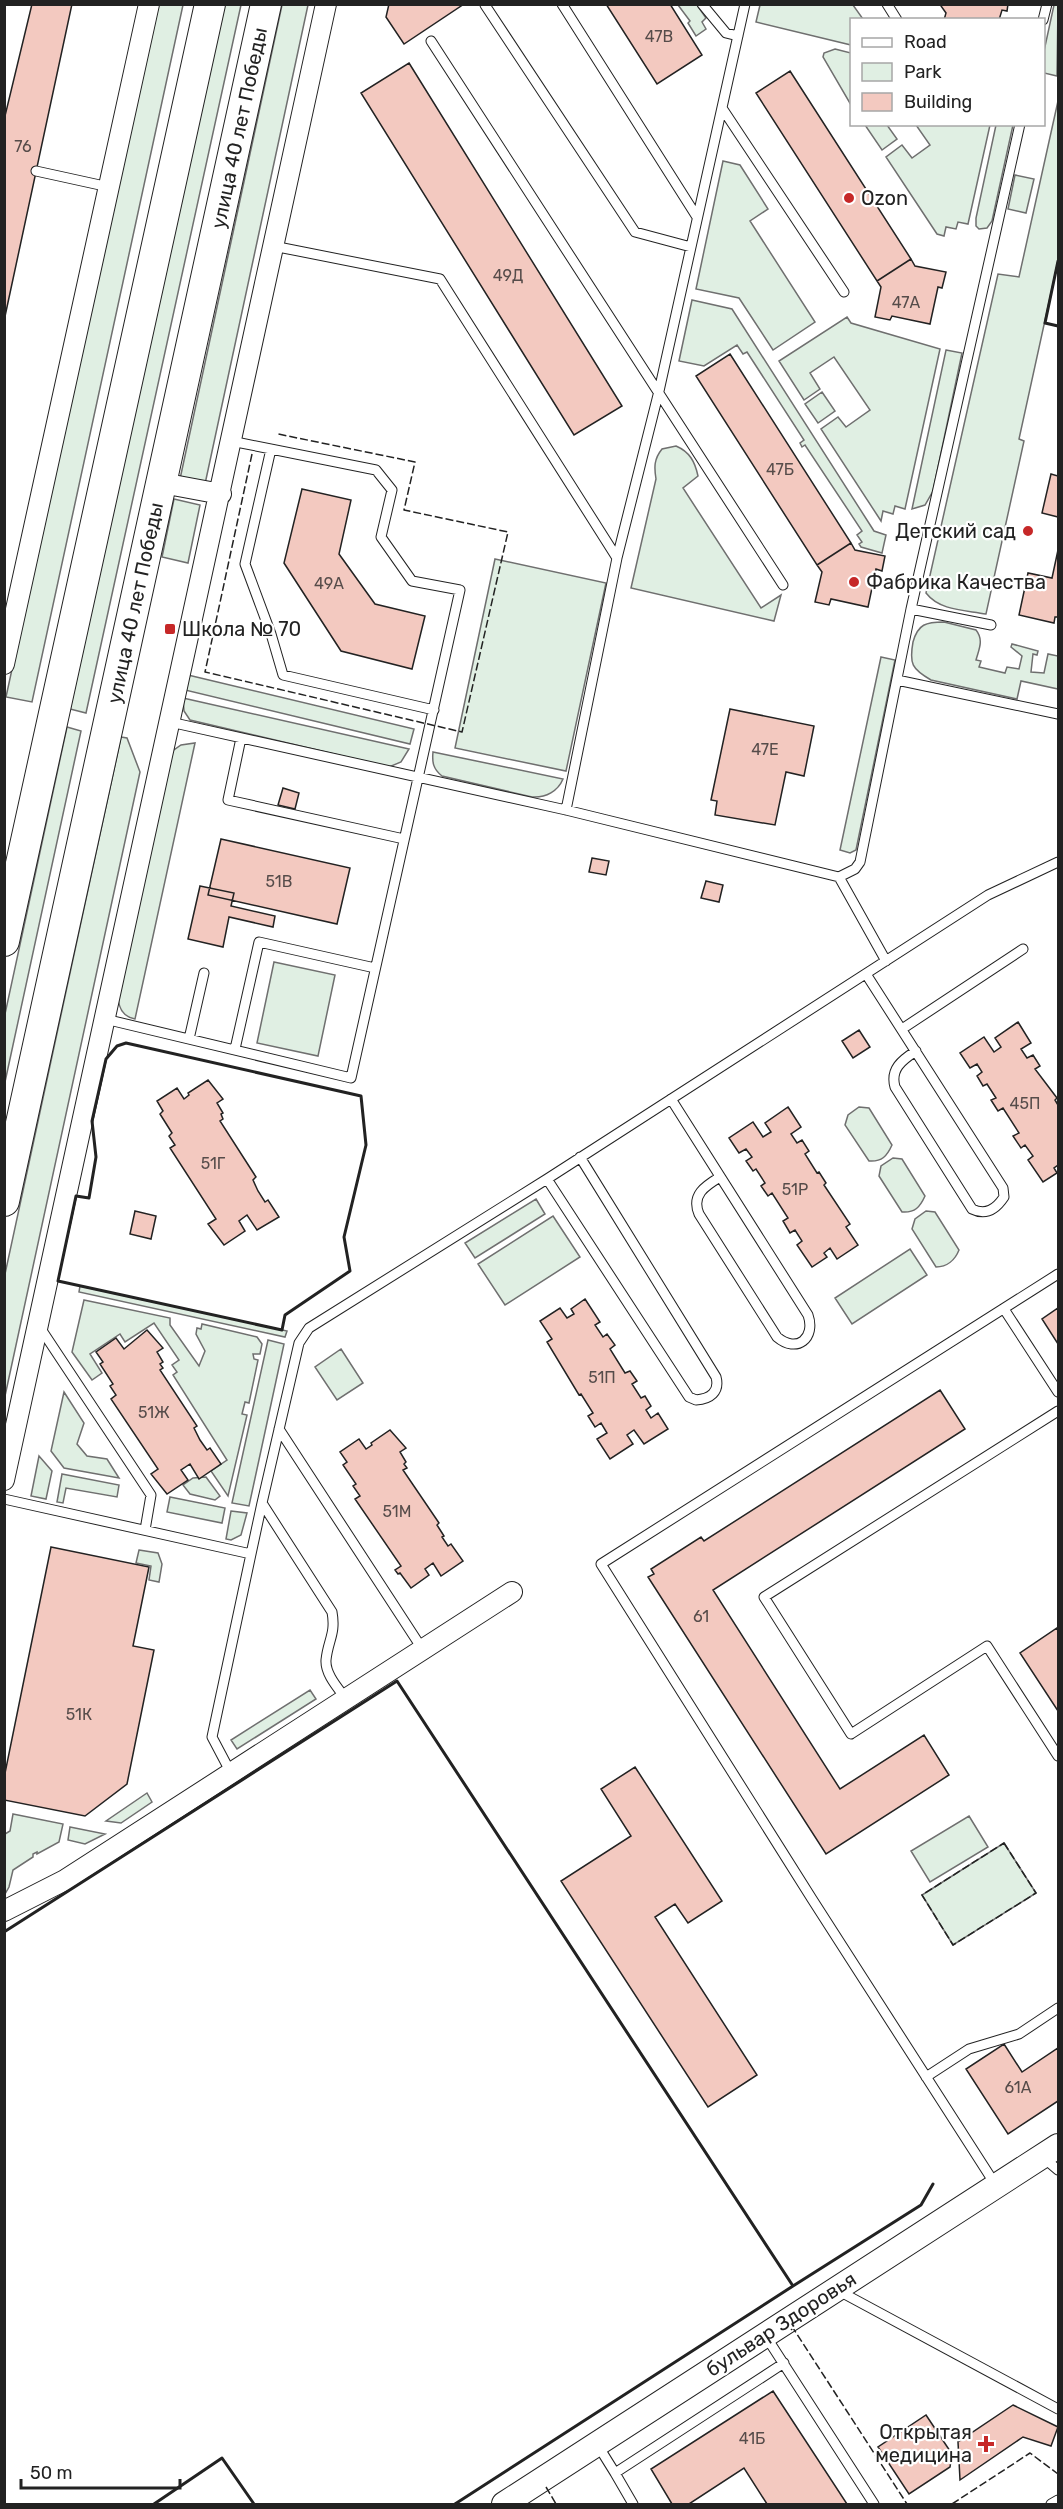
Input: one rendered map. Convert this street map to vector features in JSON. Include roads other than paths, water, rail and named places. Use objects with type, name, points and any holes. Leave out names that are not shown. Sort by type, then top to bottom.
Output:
[{"type":"main road","points":[[4,941],[210,4]]},
{"type":"main road","name":"улица 40 лет Победы","points":[[4,1201],[266,4]]},
{"type":"street","points":[[4,664],[149,4]]},
{"type":"street","points":[[4,1480],[221,494],[326,4]]},
{"type":"street","points":[[162,483],[221,494]]},
{"type":"street","points":[[4,1911],[65,1880],[512,1592]]},
{"type":"street","name":"бульвар Здоровья","points":[[504,2505],[997,2186],[1053,2157]]},
{"type":"lane","points":[[562,4],[697,217]]},
{"type":"lane","points":[[702,4],[726,33],[738,36]]},
{"type":"lane","points":[[566,810],[617,558],[658,391],[745,4]]},
{"type":"lane","points":[[887,4],[896,18]]},
{"type":"lane","points":[[485,5],[635,232],[691,247]]},
{"type":"lane","points":[[431,41],[783,585]]},
{"type":"lane","points":[[722,108],[844,292]]},
{"type":"lane","points":[[170,722],[566,810],[838,877],[855,869],[860,862],[911,609],[1020,126]]},
{"type":"lane","points":[[36,171],[109,187]]},
{"type":"lane","points":[[273,246],[440,279],[617,558]]},
{"type":"lane","points":[[105,1019],[351,1078],[434,710],[460,590],[412,581],[381,537],[392,490],[376,470],[231,441]]},
{"type":"lane","points":[[271,449],[245,564],[271,634],[283,675],[434,710]]},
{"type":"lane","points":[[911,609],[991,625]]},
{"type":"lane","points":[[897,680],[1059,714]]},
{"type":"lane","points":[[241,738],[228,800],[404,839]]},
{"type":"lane","points":[[231,1773],[212,1737],[250,1554],[299,1343],[309,1328],[547,1179],[988,895],[1059,862]]},
{"type":"lane","points":[[838,877],[886,961]]},
{"type":"lane","points":[[235,1049],[259,942],[375,968]]},
{"type":"lane","points":[[902,1029],[1023,949]]},
{"type":"lane","points":[[189,1039],[204,973]]},
{"type":"lane","points":[[866,974],[902,1029],[916,1051],[1003,1188],[1004,1197],[989,1212],[980,1213],[972,1209],[895,1087],[893,1079],[896,1068],[903,1059],[916,1051]]},
{"type":"lane","points":[[671,1099],[808,1315],[812,1326],[809,1335],[802,1342],[792,1346],[786,1345],[777,1337],[699,1214],[696,1206],[703,1187],[720,1177]]},
{"type":"lane","points":[[547,1179],[689,1397],[696,1400],[710,1397],[718,1385],[716,1377],[580,1157]]},
{"type":"lane","points":[[997,2186],[601,1564],[1059,1274]]},
{"type":"lane","points":[[1005,1309],[1059,1392]]},
{"type":"lane","points":[[38,1325],[151,1495],[145,1530]]},
{"type":"lane","points":[[1059,1411],[764,1598],[851,1734],[987,1646],[1059,1756]]},
{"type":"lane","points":[[279,1429],[423,1650]]},
{"type":"lane","points":[[4,1499],[250,1554]]},
{"type":"lane","points":[[262,1503],[332,1612],[335,1627],[326,1661],[329,1673],[346,1699]]},
{"type":"lane","points":[[926,2077],[969,2049],[1019,2034],[1059,2008]]},
{"type":"lane","points":[[835,2289],[1059,2409]]},
{"type":"lane","points":[[765,2334],[874,2505]]},
{"type":"lane","points":[[615,2473],[784,2363]]},
{"type":"lane","points":[[597,2444],[633,2505]]},
{"type":"lane","points":[[1051,2505],[1059,2500]]},
{"type":"place","name":"Ozon","points":[[849,198]]},
{"type":"place","name":"Детский сад","points":[[1028,531]]},
{"type":"place","name":"Фабрика Качества","points":[[854,582]]},
{"type":"place","name":"Школа № 70","points":[[170,629]]},
{"type":"place","name":"Открытая медицина","points":[[986,2444]]}]
